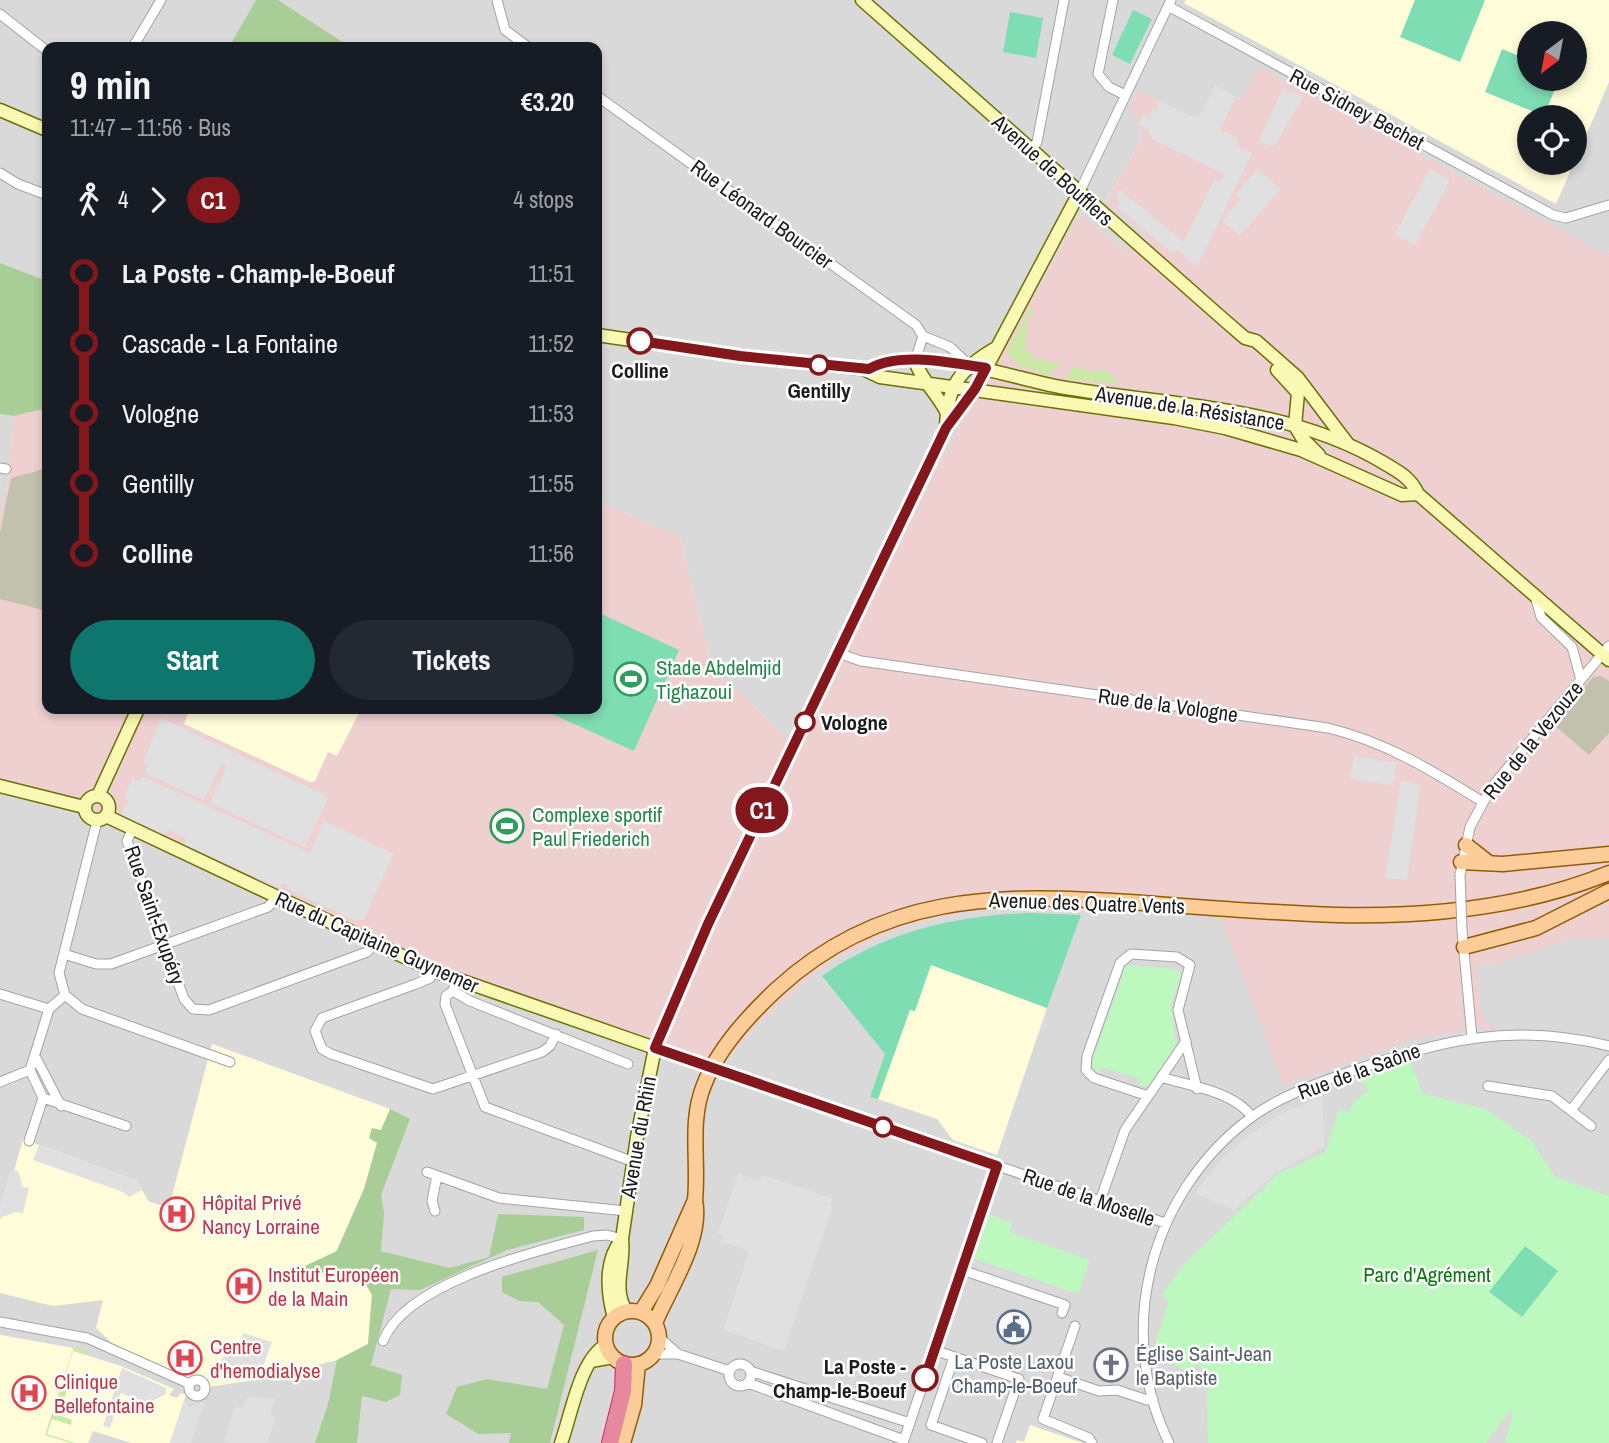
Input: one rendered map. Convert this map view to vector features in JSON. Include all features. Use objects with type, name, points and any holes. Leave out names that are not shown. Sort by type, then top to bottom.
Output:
[{"type":"highway","points":[[610,1443],[623,1391],[620,1357]]},
{"type":"main road","name":"Avenue de Boufflers","points":[[862,0],[1245,338],[1250,347],[1296,389],[1300,399],[1296,409],[1296,426]]},
{"type":"main road","points":[[0,110],[42,128]]},
{"type":"main road","name":"Avenue du Rhin","points":[[627,1314],[618,1293],[624,1254],[622,1239],[655,1048],[708,924],[946,428],[975,389],[1079,193]]},
{"type":"main road","points":[[602,336],[740,356],[869,369]]},
{"type":"main road","name":"Avenue de Boufflers","points":[[1245,338],[1256,341],[1298,378],[1348,444]]},
{"type":"main road","points":[[952,386],[969,365],[996,348]]},
{"type":"main road","points":[[915,361],[919,374],[936,390],[947,412]]},
{"type":"main road","name":"Avenue de la Résistance","points":[[1418,494],[1402,495],[1324,459],[1263,437],[1174,418],[880,377],[869,369],[881,362],[915,361],[969,365],[1060,387],[1279,421],[1348,444],[1412,481],[1418,494],[1607,653]]},
{"type":"main road","name":"Avenue du Rhin","points":[[946,428],[952,386]]},
{"type":"main road","points":[[1263,437],[1265,428],[1296,409]]},
{"type":"main road","points":[[1296,426],[1303,439],[1324,459]]},
{"type":"main road","points":[[99,796],[136,714]]},
{"type":"main road","points":[[0,786],[84,807]]},
{"type":"main road","points":[[99,796],[109,804],[101,819],[89,818],[84,807],[89,798],[99,796]]},
{"type":"main road","name":"Rue du Capitaine Guynemer","points":[[101,819],[132,830],[434,971],[454,985],[655,1048]]},
{"type":"main road","points":[[1466,845],[1489,863]]},
{"type":"main road","points":[[1461,868],[1489,863],[1609,854]]},
{"type":"main road","name":"Avenue des Quatre Vents","points":[[654,1354],[657,1330],[690,1244],[698,1214],[695,1200],[696,1111],[704,1084],[727,1046],[751,1016],[790,978],[837,946],[890,920],[956,902],[1026,897],[1324,914],[1416,914],[1519,901],[1609,873]]},
{"type":"main road","points":[[1464,947],[1536,928],[1609,891]]},
{"type":"main road","name":"Avenue des Quatre Vents","points":[[623,1443],[634,1405],[620,1357],[606,1330],[657,1286],[695,1200]]},
{"type":"main road","points":[[627,1314],[657,1330]]},
{"type":"main road","points":[[561,1443],[582,1378],[599,1349],[620,1357],[654,1354]]},
{"type":"street","points":[[136,42],[161,0]]},
{"type":"street","points":[[497,0],[505,30],[521,42]]},
{"type":"street","points":[[1031,150],[1037,142],[1064,0]]},
{"type":"street","points":[[1113,0],[1098,74],[1109,87],[1125,95]]},
{"type":"street","points":[[1079,193],[1170,3]]},
{"type":"street","name":"Rue Sidney Bechet","points":[[1170,3],[1547,211],[1566,218],[1609,205]]},
{"type":"street","points":[[0,14],[42,47]]},
{"type":"street","name":"Rue Léonard Bourcier","points":[[602,100],[916,325],[923,336],[950,347],[969,365]]},
{"type":"street","points":[[0,173],[18,184],[42,193]]},
{"type":"street","points":[[915,361],[923,336]]},
{"type":"street","points":[[1535,594],[1541,617],[1572,647],[1581,680]]},
{"type":"street","name":"Rue de la Vologne","points":[[838,653],[861,661],[1328,728],[1389,747],[1483,802]]},
{"type":"street","name":"Rue de la Vezouze","points":[[1472,1037],[1462,931],[1461,868],[1466,845],[1483,802],[1505,770],[1607,653]]},
{"type":"street","points":[[101,819],[58,973],[65,995],[82,1009],[230,1062]]},
{"type":"street","name":"Rue Saint-Exupéry","points":[[132,830],[127,841],[184,999],[193,1009],[204,1011],[367,952],[374,944]]},
{"type":"street","points":[[64,954],[103,965],[268,907],[276,898]]},
{"type":"street","points":[[1148,1096],[1094,1078],[1088,1073],[1087,1056],[1114,976],[1122,958],[1130,954],[1177,957],[1190,965],[1178,1010],[1197,1088]]},
{"type":"street","points":[[434,971],[430,978],[416,984],[323,1018],[315,1031],[318,1043],[331,1054],[428,1088],[437,1088],[542,1052],[550,1046],[556,1034]]},
{"type":"street","points":[[628,1064],[470,1001],[454,985],[446,996],[445,1004],[471,1077],[480,1100],[491,1112],[634,1162]]},
{"type":"street","points":[[0,994],[49,1009]]},
{"type":"street","points":[[0,1082],[30,1070],[36,1058],[49,1009],[65,995]]},
{"type":"street","name":"Rue de la Saône","points":[[1169,1443],[1153,1399],[1144,1352],[1143,1313],[1151,1267],[1165,1223],[1201,1166],[1221,1143],[1252,1117],[1295,1093],[1406,1052],[1472,1037],[1539,1035],[1609,1046]]},
{"type":"street","points":[[1100,1201],[1125,1130],[1186,1041]]},
{"type":"street","name":"Rue de la Moselle","points":[[655,1048],[1165,1223]]},
{"type":"street","points":[[36,1058],[61,1105]]},
{"type":"street","points":[[1572,1109],[1609,1060]]},
{"type":"street","points":[[29,1141],[43,1098],[30,1070]]},
{"type":"street","points":[[1161,1077],[1231,1099],[1246,1109],[1252,1117]]},
{"type":"street","points":[[1488,1086],[1543,1093],[1572,1109],[1591,1126]]},
{"type":"street","points":[[43,1098],[126,1126]]},
{"type":"street","points":[[730,1371],[734,1384],[748,1383],[903,1441],[997,1166]]},
{"type":"street","points":[[435,1211],[432,1201],[432,1174],[513,1201],[626,1211]]},
{"type":"street","points":[[383,1340],[403,1313],[427,1296],[465,1276],[512,1258],[593,1236],[607,1235],[622,1239]]},
{"type":"street","points":[[961,1270],[1065,1305],[1062,1313]]},
{"type":"street","points":[[0,1322],[88,1338],[190,1384]]},
{"type":"street","points":[[1075,1326],[1045,1422],[1089,1438],[1093,1443]]},
{"type":"street","points":[[657,1330],[678,1354]]},
{"type":"street","points":[[934,1350],[1019,1379],[997,1443]]},
{"type":"street","points":[[654,1354],[678,1354],[730,1371]]},
{"type":"street","points":[[954,1357],[931,1425],[982,1443]]},
{"type":"street","points":[[730,1371],[740,1364],[750,1371],[909,1423]]},
{"type":"street","points":[[748,1383],[750,1371]]},
{"type":"street","points":[[1058,1377],[1099,1391],[1117,1390],[1147,1400],[1153,1399]]},
{"type":"shaded area","points":[[0,0],[1609,0],[1609,256],[1259,68],[1242,100],[1215,86],[1198,120],[1130,106],[1142,138],[1106,201],[1143,232],[1125,251],[1083,215],[1078,217],[936,470],[854,636],[788,739],[711,665],[680,536],[602,503],[602,42],[42,42],[42,279],[0,263]]},
{"type":"shaded area","points":[[1186,0],[1609,0],[1609,82],[1587,133],[1587,105],[1517,105],[1517,175],[1569,175],[1556,204],[1184,3]]},
{"type":"shaded area","points":[[1259,67],[1609,256],[1609,937],[1575,937],[1496,964],[1477,965],[1482,1015],[1495,1026],[1420,1037],[1284,1085],[1220,916],[983,907],[902,927],[827,963],[767,1016],[724,1062],[650,1051],[433,977],[97,811],[0,793],[0,516],[9,475],[14,416],[42,409],[42,714],[602,714],[602,503],[680,536],[711,665],[788,739],[854,636],[936,470],[1078,217],[1083,215],[1125,251],[1142,232],[1106,202],[1142,138],[1130,106],[1138,90],[1198,120],[1215,86],[1241,100]]},
{"type":"shaded area","points":[[1215,86],[1235,97],[1220,130],[1236,138],[1240,148],[1252,153],[1197,267],[1176,249],[1172,253],[1117,207],[1121,202],[1115,197],[1120,190],[1184,242],[1214,180],[1220,182],[1224,174],[1152,139],[1148,130],[1138,125],[1143,115],[1149,118],[1153,108],[1158,110],[1157,103],[1161,102],[1198,119]]},
{"type":"shaded area","points":[[1283,88],[1303,97],[1274,147],[1259,141]]},
{"type":"shaded area","points":[[1258,169],[1281,189],[1240,236],[1222,221],[1241,199],[1236,194]]},
{"type":"shaded area","points":[[1430,169],[1450,180],[1415,245],[1395,234]]},
{"type":"shaded area","points":[[0,414],[14,416],[9,475],[0,516]]},
{"type":"shaded area","points":[[42,469],[42,610],[0,599],[0,533],[11,478]]},
{"type":"shaded area","points":[[1601,676],[1609,681],[1609,733],[1589,755],[1554,725],[1593,677]]},
{"type":"shaded area","points":[[188,714],[358,714],[337,756],[328,752],[315,781],[310,782],[184,724]]},
{"type":"shaded area","points":[[161,718],[329,797],[305,847],[210,803],[227,766],[221,764],[204,800],[145,773],[148,765],[143,762]]},
{"type":"shaded area","points":[[1354,756],[1397,763],[1393,785],[1350,779]]},
{"type":"shaded area","points":[[142,776],[310,853],[324,821],[394,854],[363,920],[354,920],[288,889],[287,884],[282,883],[280,888],[185,845],[187,838],[168,830],[165,835],[137,824],[122,814],[129,801],[124,798],[133,778],[139,781]]},
{"type":"shaded area","points":[[1401,781],[1420,785],[1407,880],[1385,878]]},
{"type":"shaded area","points":[[0,793],[97,811],[433,977],[724,1062],[767,1016],[827,963],[902,927],[983,907],[1220,916],[1477,965],[1496,964],[1575,937],[1609,937],[1609,1443],[71,1443],[73,1348],[0,1335]],"holes":[[[1247,986],[1346,1062],[1284,1085]]]},
{"type":"shaded area","points":[[931,964],[1047,1008],[997,1155],[953,1140],[937,1119],[878,1099],[910,1009],[915,1011]]},
{"type":"shaded area","name":"Hôpital Privé Nancy Lorraine","points":[[212,1044],[390,1109],[364,1189],[336,1251],[297,1282],[316,1273],[359,1272],[372,1295],[368,1344],[337,1360],[262,1379],[208,1387],[113,1344],[96,1328],[103,1300],[53,1306],[0,1293],[0,1221],[23,1139],[137,1181],[149,1202],[169,1207]]},
{"type":"shaded area","points":[[1322,1096],[1325,1146],[1277,1172],[1234,1210],[1195,1193],[1222,1159],[1245,1138],[1279,1115]]},
{"type":"shaded area","points":[[39,1145],[137,1181],[142,1190],[129,1197],[123,1192],[33,1160]]},
{"type":"shaded area","points":[[11,1169],[18,1171],[23,1187],[29,1188],[23,1213],[16,1212],[0,1218],[0,1205]]},
{"type":"shaded area","points":[[738,1174],[760,1181],[763,1175],[833,1199],[830,1205],[833,1206],[784,1351],[723,1330],[749,1251],[721,1241],[723,1235],[718,1233]]},
{"type":"shaded area","points":[[243,1333],[272,1342],[262,1370],[213,1379],[223,1357],[236,1355]]},
{"type":"shaded area","points":[[0,1335],[73,1348],[73,1351],[121,1366],[174,1389],[169,1395],[177,1398],[181,1393],[186,1395],[170,1443],[131,1443],[93,1431],[88,1443],[0,1443]]},
{"type":"shaded area","points":[[122,1368],[166,1388],[166,1394],[147,1404],[121,1393],[110,1428],[103,1426]]},
{"type":"shaded area","points":[[246,1397],[275,1399],[270,1416],[276,1418],[267,1443],[232,1443],[224,1440],[235,1406],[243,1408]]},
{"type":"shaded area","points":[[184,1400],[189,1407],[204,1402],[191,1443],[170,1443]]},
{"type":"shaded area","points":[[1030,1425],[1083,1443],[1016,1443],[1017,1440],[1024,1442]]},
{"type":"green space","points":[[256,0],[278,0],[342,42],[232,42]]},
{"type":"green space","points":[[1415,0],[1485,0],[1460,62],[1400,37]]},
{"type":"green space","points":[[1133,10],[1152,19],[1130,64],[1112,55]]},
{"type":"green space","points":[[1010,12],[1043,18],[1036,58],[1003,52]]},
{"type":"green space","points":[[1502,49],[1517,55],[1517,91],[1554,91],[1548,105],[1517,105],[1485,92]]},
{"type":"green space","points":[[0,263],[42,279],[42,409],[14,416],[0,414]]},
{"type":"green space","points":[[1031,307],[1034,314],[1029,316],[1024,350],[1032,352],[1032,358],[1061,364],[1047,375],[1018,365],[1007,352]]},
{"type":"green space","points":[[1073,367],[1108,371],[1118,384],[1066,379]]},
{"type":"green space","name":"Stade Abdelmjid Tighazoui","points":[[602,614],[679,650],[634,751],[552,714],[602,714]]},
{"type":"green space","points":[[1032,913],[1081,915],[1047,1008],[931,965],[915,1011],[910,1010],[878,1099],[870,1097],[885,1054],[822,976],[870,948],[922,929],[976,917]]},
{"type":"green space","points":[[1126,965],[1174,969],[1181,974],[1171,1005],[1176,1045],[1149,1085],[1139,1086],[1140,1079],[1101,1067],[1098,1073],[1091,1066]]},
{"type":"green space","name":"Parc d'Agrément","points":[[1410,1061],[1423,1094],[1485,1109],[1532,1141],[1554,1176],[1609,1196],[1609,1443],[1505,1443],[1513,1413],[1510,1410],[1486,1443],[1208,1443],[1207,1392],[1216,1382],[1197,1364],[1189,1372],[1160,1358],[1155,1345],[1169,1301],[1161,1295],[1185,1264],[1278,1174],[1325,1152],[1339,1109],[1349,1112],[1354,1102],[1367,1091],[1367,1086],[1357,1080]]},
{"type":"green space","points":[[390,1109],[410,1119],[381,1195],[384,1213],[381,1251],[450,1268],[489,1257],[498,1214],[584,1217],[584,1230],[507,1250],[420,1290],[391,1289],[371,1365],[402,1375],[400,1395],[386,1402],[362,1396],[357,1443],[315,1443],[328,1404],[337,1360],[368,1344],[372,1295],[359,1272],[316,1273],[297,1282],[292,1272],[337,1251],[364,1189],[377,1143],[369,1138],[372,1128],[381,1130]]},
{"type":"green space","points":[[989,1215],[1012,1222],[1009,1232],[1090,1260],[1078,1294],[975,1259]]},
{"type":"green space","points":[[1525,1246],[1558,1271],[1522,1317],[1489,1292]]},
{"type":"green space","points":[[598,1250],[550,1443],[509,1443],[511,1433],[478,1434],[446,1414],[457,1387],[487,1379],[547,1389],[564,1325],[538,1302],[519,1301],[502,1292],[502,1277]]},
{"type":"green space","points":[[74,1346],[95,1354],[73,1351],[63,1382],[69,1384],[59,1415],[72,1420],[71,1425],[52,1419],[47,1434],[75,1443],[71,1443],[45,1435]]},
{"type":"bus line","name":"C1","points":[[640,341],[740,356],[869,369],[881,362],[915,361],[986,368],[975,389],[946,428],[937,452],[690,962],[655,1048],[997,1166],[925,1378]]},
{"type":"place","name":"Colline","points":[[640,341]]},
{"type":"place","name":"Gentilly","points":[[819,365]]},
{"type":"place","name":"Stade Abdelmjid Tighazoui","points":[[631,679]]},
{"type":"place","name":"Vologne","points":[[805,722]]},
{"type":"place","name":"Complexe sportif Paul Friederich","points":[[507,826]]},
{"type":"place","name":"Hôpital Privé Nancy Lorraine","points":[[177,1214]]},
{"type":"place","name":"Institut Européen de la Main","points":[[244,1286]]},
{"type":"place","name":"La Poste Laxou Champ-le-Boeuf","points":[[1014,1327]]},
{"type":"place","name":"Centre d'hemodialyse","points":[[185,1358]]},
{"type":"place","name":"Église Saint-Jean le Baptiste","points":[[1111,1365]]},
{"type":"place","name":"La Poste - Champ-le-Boeuf","points":[[925,1378]]},
{"type":"place","name":"Clinique Bellefontaine","points":[[29,1393]]}]
